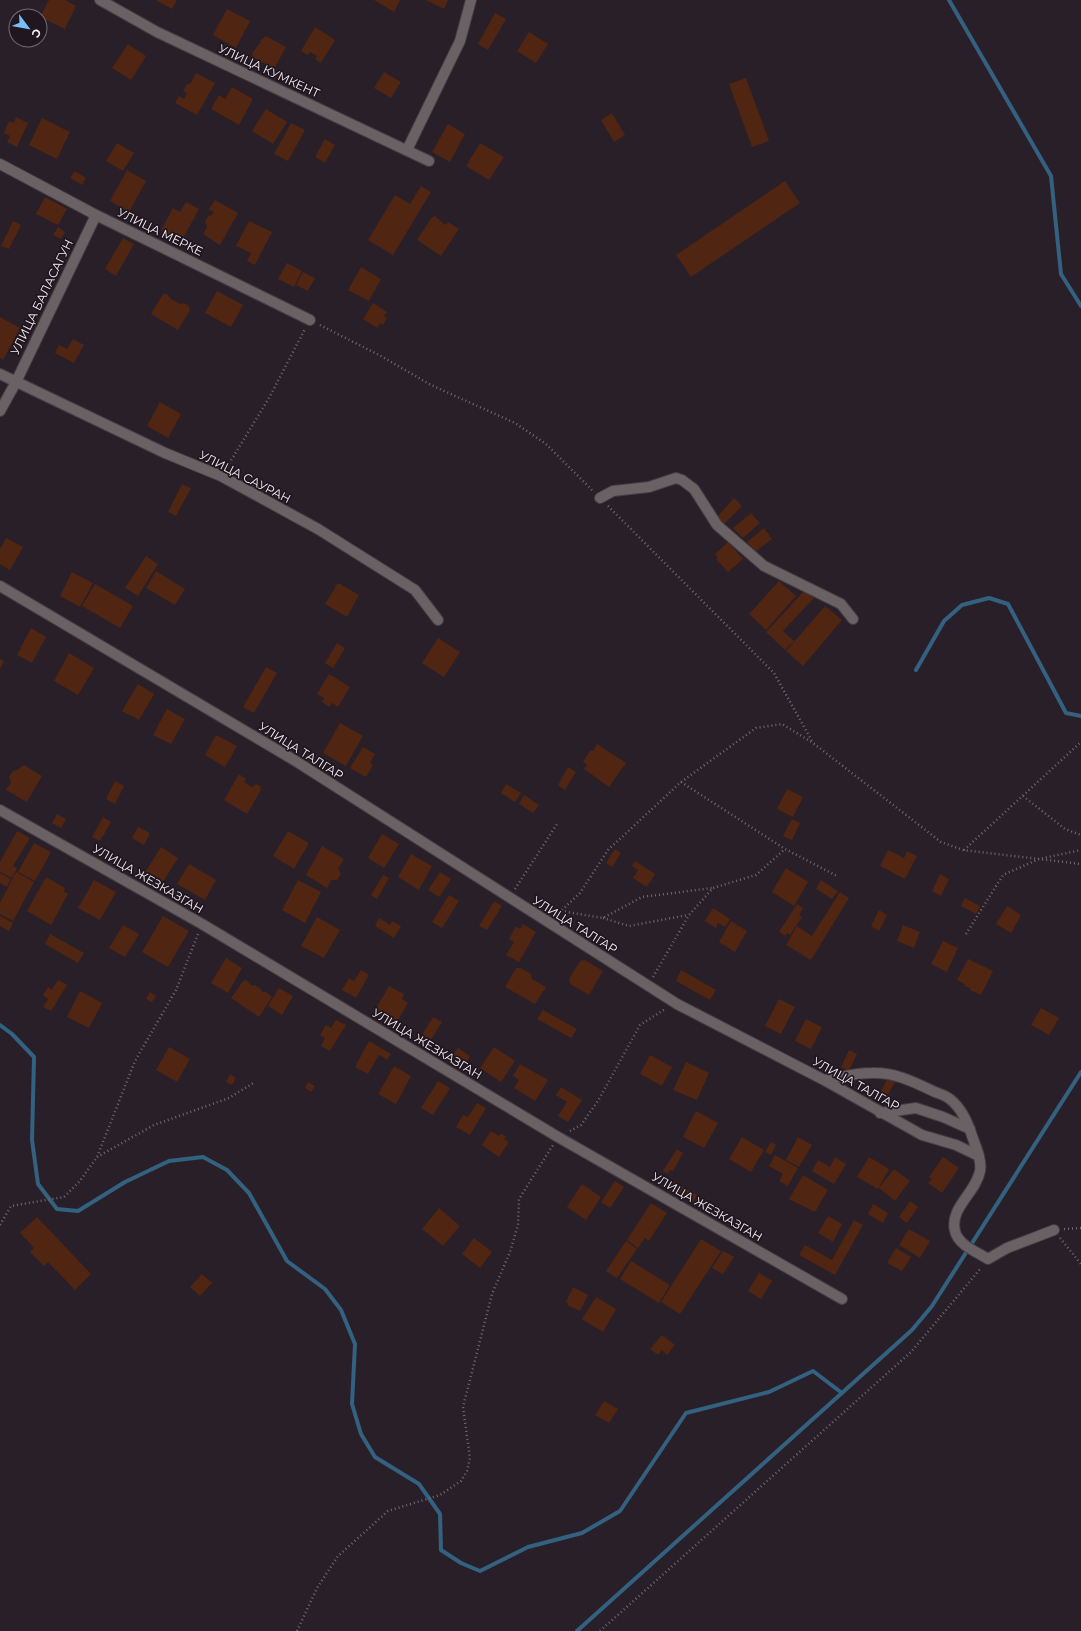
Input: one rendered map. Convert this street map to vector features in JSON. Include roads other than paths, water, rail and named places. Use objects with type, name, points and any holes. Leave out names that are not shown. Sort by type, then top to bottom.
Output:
[{"type":"street","name":"УЛИЦА КУМКЕНТ","points":[[100,0],[157,32],[429,161]]},
{"type":"street","points":[[407,150],[460,41],[471,0]]},
{"type":"street","name":"УЛИЦА МЕРКЕ","points":[[0,164],[96,214],[310,320]]},
{"type":"street","name":"УЛИЦА БАЛАСАГУН","points":[[0,411],[16,382],[96,214]]},
{"type":"street","name":"УЛИЦА САУРАН","points":[[0,374],[165,453],[221,476],[318,529],[415,590],[438,620]]},
{"type":"street","points":[[600,498],[613,491],[649,488],[676,478],[682,480],[694,489],[717,525],[764,566],[841,604],[854,619]]},
{"type":"street","name":"УЛИЦА ТАЛГАР","points":[[0,586],[294,760],[509,899],[677,1004],[824,1080],[922,1136],[956,1145],[979,1156]]},
{"type":"street","name":"УЛИЦА ЖЕЗКАЗГАН","points":[[0,810],[202,924],[558,1137],[842,1299]]},
{"type":"street","points":[[824,1080],[872,1073],[890,1073],[905,1078],[951,1099],[964,1115],[979,1156],[980,1171],[974,1186],[953,1221],[955,1232],[961,1242],[988,1259],[1007,1248],[1054,1230]]},
{"type":"street","points":[[880,1113],[916,1108],[943,1117],[970,1129]]},
{"type":"waterway","points":[[949,0],[1051,176],[1061,274],[1081,306]]},
{"type":"waterway","points":[[916,670],[944,621],[962,605],[989,598],[1008,604],[1066,713],[1081,716]]},
{"type":"waterway","points":[[0,1025],[12,1034],[34,1057],[32,1140],[38,1184],[57,1209],[78,1211],[125,1182],[169,1161],[203,1157],[227,1170],[249,1193],[287,1261],[325,1289],[341,1310],[355,1344],[352,1404],[361,1434],[375,1457],[419,1484],[440,1514],[441,1550],[461,1563],[480,1571],[528,1547],[582,1533],[620,1511],[686,1413],[769,1392],[813,1371],[842,1393]]},
{"type":"waterway","points":[[577,1631],[912,1330],[932,1306],[1081,1072]]}]
